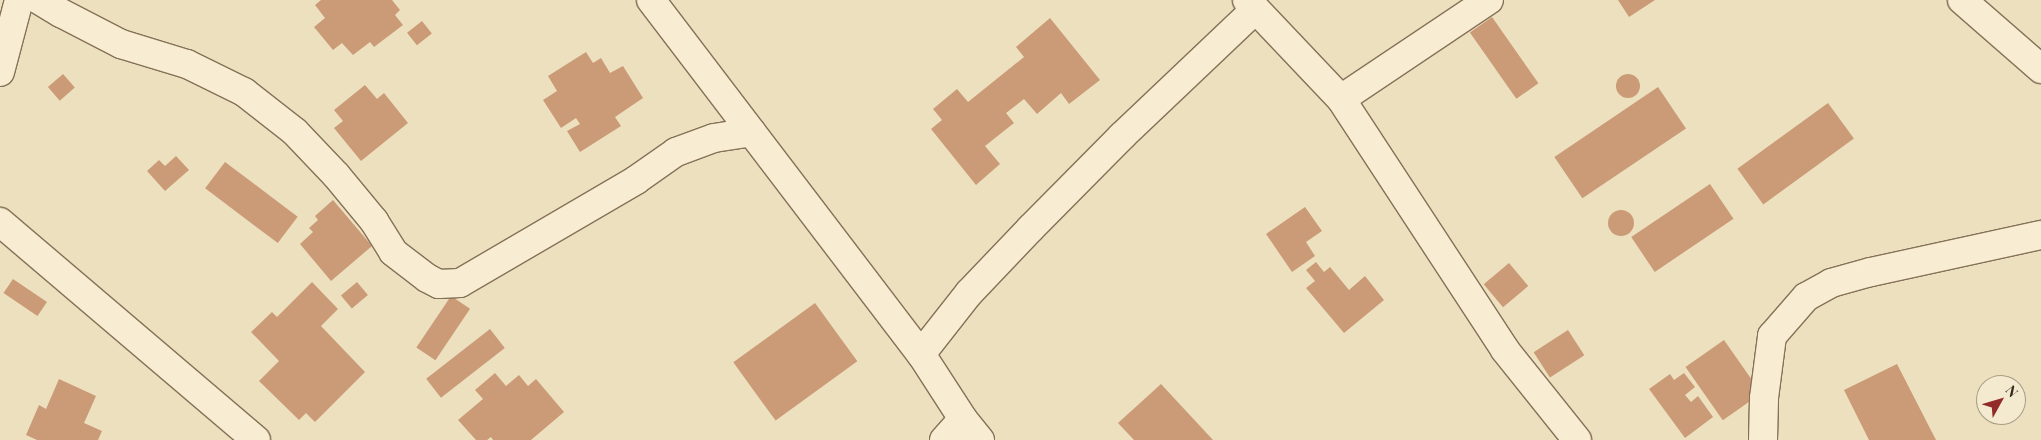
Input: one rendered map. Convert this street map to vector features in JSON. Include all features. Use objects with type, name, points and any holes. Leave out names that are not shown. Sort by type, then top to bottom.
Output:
[{"type":"street","points":[[0,72],[19,0]]},
{"type":"street","points":[[39,0],[61,14],[121,44],[188,64],[244,92],[295,132],[336,175],[374,221],[393,252],[427,278],[440,284],[460,283],[636,180],[676,152],[714,138],[752,132]]},
{"type":"street","points":[[651,0],[921,354],[963,419],[980,440]]},
{"type":"street","points":[[1341,99],[1488,0]]},
{"type":"street","points":[[1962,0],[2041,69]]},
{"type":"street","points":[[921,354],[969,293],[1251,5],[1341,99],[1506,350],[1577,440]]},
{"type":"street","points":[[0,222],[256,440]]},
{"type":"street","points":[[1764,440],[1764,398],[1772,336],[1806,297],[1831,283],[1855,276],[2041,235]]},
{"type":"street","points":[[944,440],[963,419]]},
{"type":"building","points":[[321,0],[392,0],[400,10],[395,15],[403,25],[374,47],[370,42],[353,55],[342,43],[333,50],[314,27],[325,18],[315,5]]},
{"type":"building","points":[[1618,0],[1655,0],[1629,17]]},
{"type":"building","points":[[1492,17],[1538,83],[1516,99],[1470,32]]},
{"type":"building","points":[[1050,18],[1100,80],[1069,104],[1061,93],[1037,114],[1024,99],[1006,113],[1014,123],[985,146],[1000,164],[976,185],[931,129],[942,120],[933,109],[957,89],[968,102],[1024,57],[1016,47]]},
{"type":"building","points":[[422,21],[432,34],[417,45],[407,33]]},
{"type":"building","points":[[586,52],[593,63],[601,58],[610,73],[623,66],[643,98],[615,117],[621,126],[580,152],[567,131],[580,124],[576,118],[561,128],[543,100],[557,91],[548,76]]},
{"type":"building","points":[[63,74],[75,88],[60,101],[48,87]]},
{"type":"building","points":[[1628,74],[1633,75],[1639,81],[1639,91],[1633,97],[1628,98],[1623,97],[1617,91],[1616,86],[1617,81],[1623,75]]},
{"type":"building","points":[[365,85],[377,99],[384,93],[408,123],[361,161],[334,128],[343,121],[334,110]]},
{"type":"building","points":[[1658,87],[1686,128],[1582,198],[1554,157]]},
{"type":"building","points":[[1828,103],[1854,139],[1763,204],[1737,169]]},
{"type":"building","points":[[176,156],[189,170],[165,191],[147,171],[159,160],[165,166]]},
{"type":"building","points":[[225,162],[298,217],[278,243],[205,188]]},
{"type":"building","points":[[1710,184],[1733,219],[1655,272],[1631,237]]},
{"type":"building","points":[[333,200],[372,246],[331,281],[300,244],[313,232],[309,228],[318,220],[315,216]]},
{"type":"building","points":[[1305,207],[1322,231],[1306,242],[1315,256],[1292,272],[1266,234]]},
{"type":"building","points":[[1621,210],[1630,214],[1634,223],[1630,232],[1621,236],[1612,232],[1608,223],[1612,214]]},
{"type":"building","points":[[1316,262],[1324,272],[1330,267],[1349,290],[1365,276],[1384,300],[1344,333],[1306,288],[1315,281],[1306,270]]},
{"type":"building","points":[[1509,263],[1528,286],[1503,307],[1484,284]]},
{"type":"building","points":[[13,279],[47,302],[37,316],[3,293]]},
{"type":"building","points":[[312,282],[338,309],[321,326],[365,372],[315,422],[306,413],[299,420],[259,381],[279,361],[251,332],[272,312],[277,317]]},
{"type":"building","points":[[357,282],[368,295],[352,309],[341,295]]},
{"type":"building","points":[[451,296],[470,309],[435,360],[416,347]]},
{"type":"building","points":[[815,303],[857,361],[776,421],[733,362]]},
{"type":"building","points":[[490,329],[505,348],[441,398],[426,379]]},
{"type":"building","points":[[1568,330],[1584,355],[1550,377],[1534,352]]},
{"type":"building","points":[[1724,340],[1761,393],[1723,420],[1685,367]]},
{"type":"building","points":[[1897,364],[1936,440],[1869,440],[1844,390]]},
{"type":"building","points":[[495,373],[506,386],[519,375],[528,386],[536,379],[564,412],[531,440],[493,440],[491,437],[487,440],[476,440],[458,420],[483,399],[475,390]]},
{"type":"building","points":[[1684,373],[1695,387],[1685,395],[1691,402],[1698,396],[1713,417],[1685,438],[1649,389],[1670,374],[1674,380]]},
{"type":"building","points":[[59,379],[96,396],[84,423],[102,431],[98,440],[37,440],[26,435],[39,405],[46,409]]},
{"type":"building","points":[[1161,384],[1213,440],[1134,440],[1118,423]]}]
